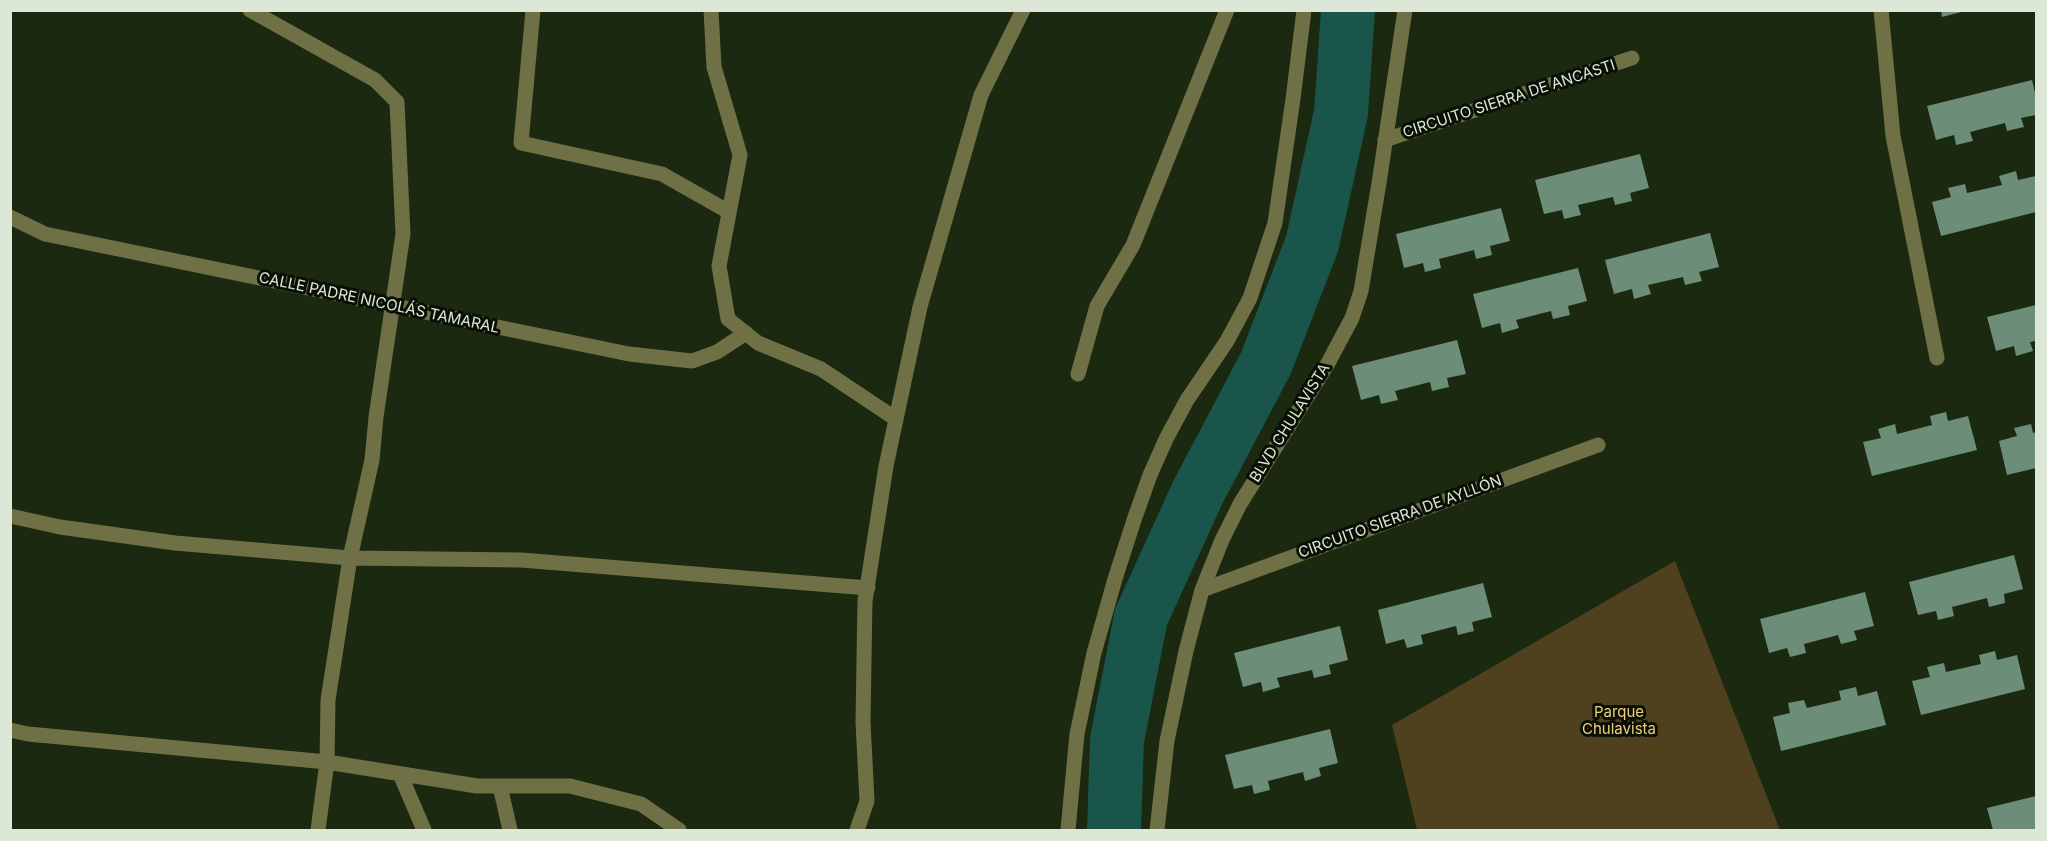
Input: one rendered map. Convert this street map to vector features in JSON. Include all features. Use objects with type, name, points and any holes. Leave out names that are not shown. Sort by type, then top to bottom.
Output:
[{"type":"street","points":[[250,10],[375,80],[397,102],[403,234],[372,460],[350,558],[328,700],[327,762],[318,831]]},
{"type":"street","points":[[532,10],[521,143],[662,174],[729,212]]},
{"type":"street","points":[[711,10],[714,67],[740,155],[719,266],[728,319],[758,343],[821,369],[896,419]]},
{"type":"street","points":[[857,831],[867,801],[863,722],[865,601],[886,466],[920,307],[981,95],[1023,10]]},
{"type":"street","points":[[1078,374],[1097,306],[1133,245],[1227,10]]},
{"type":"street","points":[[1068,831],[1077,734],[1094,653],[1134,520],[1166,439],[1187,400],[1227,341],[1250,298],[1275,223],[1304,10]]},
{"type":"street","name":"BLVD CHULAVISTA","points":[[1157,831],[1167,741],[1186,651],[1202,590],[1222,540],[1240,504],[1328,365],[1352,318],[1367,259],[1404,10]]},
{"type":"street","points":[[1881,10],[1893,136],[1937,358]]},
{"type":"street","name":"CIRCUITO SIERRA DE ANCASTI","points":[[1385,140],[1632,58]]},
{"type":"street","name":"CALLE PADRE NICOLÁS TAMARAL","points":[[10,217],[45,234],[629,354],[692,361],[717,352],[746,333]]},
{"type":"street","name":"CIRCUITO SIERRA DE AYLLÓN","points":[[1202,590],[1598,445]]},
{"type":"street","points":[[10,516],[60,527],[174,543],[350,558],[521,560],[868,588]]},
{"type":"street","points":[[10,730],[28,734],[327,762],[477,786],[570,786],[641,804],[679,831]]},
{"type":"street","points":[[400,774],[424,831]]},
{"type":"street","points":[[500,786],[510,831]]},
{"type":"green space","name":"Parque Chulavista","points":[[1675,561],[1780,830],[1417,830],[1392,725]]},
{"type":"building","points":[[1941,10],[1965,10],[1965,11],[1942,17]]},
{"type":"building","points":[[2032,80],[2036,97],[2036,115],[2021,118],[2024,127],[2007,131],[2005,123],[1970,132],[1973,141],[1956,145],[1954,135],[1936,140],[1927,106]]},
{"type":"building","points":[[1640,154],[1649,188],[1630,193],[1632,201],[1615,205],[1613,197],[1578,205],[1581,215],[1564,219],[1562,210],[1544,214],[1535,180]]},
{"type":"building","points":[[2016,171],[2018,180],[2036,176],[2036,212],[1941,236],[1932,202],[1951,197],[1948,188],[1965,184],[1967,193],[2002,185],[1999,176]]},
{"type":"building","points":[[1501,208],[1510,241],[1490,246],[1492,255],[1476,259],[1474,250],[1439,259],[1441,268],[1425,272],[1423,263],[1404,268],[1396,234]]},
{"type":"building","points":[[1710,233],[1719,267],[1699,272],[1702,281],[1685,285],[1683,277],[1648,285],[1651,294],[1634,299],[1632,289],[1614,294],[1605,260]]},
{"type":"building","points":[[1578,268],[1587,301],[1568,306],[1570,315],[1553,319],[1551,311],[1516,320],[1519,328],[1502,333],[1500,323],[1482,328],[1473,294]]},
{"type":"building","points":[[2036,305],[2036,341],[2030,342],[2033,351],[2016,356],[2014,346],[1996,351],[1987,317]]},
{"type":"building","points":[[1457,340],[1466,374],[1447,378],[1449,387],[1432,391],[1430,382],[1395,391],[1398,400],[1381,404],[1379,395],[1361,400],[1352,366]]},
{"type":"building","points":[[1946,412],[1948,421],[1968,416],[1977,450],[1872,476],[1863,442],[1881,438],[1878,429],[1895,424],[1897,434],[1932,425],[1930,416]]},
{"type":"building","points":[[2031,424],[2033,433],[2036,432],[2036,468],[2007,475],[1999,441],[2017,436],[2014,428]]},
{"type":"building","points":[[2014,555],[2023,589],[2004,594],[2005,603],[1989,607],[1987,598],[1952,607],[1954,616],[1938,620],[1936,611],[1918,615],[1909,582]]},
{"type":"building","points":[[1483,583],[1492,617],[1472,622],[1474,631],[1458,635],[1456,626],[1421,635],[1423,644],[1407,648],[1404,639],[1386,644],[1378,610]]},
{"type":"building","points":[[1865,592],[1874,626],[1854,631],[1857,640],[1841,644],[1838,635],[1804,644],[1806,653],[1790,657],[1787,648],[1769,653],[1760,619]]},
{"type":"building","points":[[1340,626],[1348,660],[1329,665],[1331,674],[1314,678],[1312,670],[1277,678],[1280,687],[1263,692],[1261,682],[1243,687],[1234,653]]},
{"type":"building","points":[[1995,651],[1997,660],[2017,655],[2025,689],[1921,715],[1912,681],[1930,677],[1927,667],[1944,663],[1946,672],[1981,664],[1979,655]]},
{"type":"building","points":[[1856,687],[1858,696],[1877,691],[1886,725],[1781,751],[1773,717],[1790,713],[1788,703],[1804,700],[1807,708],[1841,700],[1839,691]]},
{"type":"building","points":[[1330,729],[1338,763],[1319,768],[1321,776],[1305,781],[1303,772],[1268,781],[1270,790],[1254,794],[1252,785],[1234,789],[1225,755]]},
{"type":"building","points":[[2036,796],[2036,830],[1993,830],[1987,808]]},
{"type":"waterway","points":[[1114,830],[1117,740],[1141,617],[1198,492],[1266,363],[1312,244],[1341,113],[1348,10]]}]
